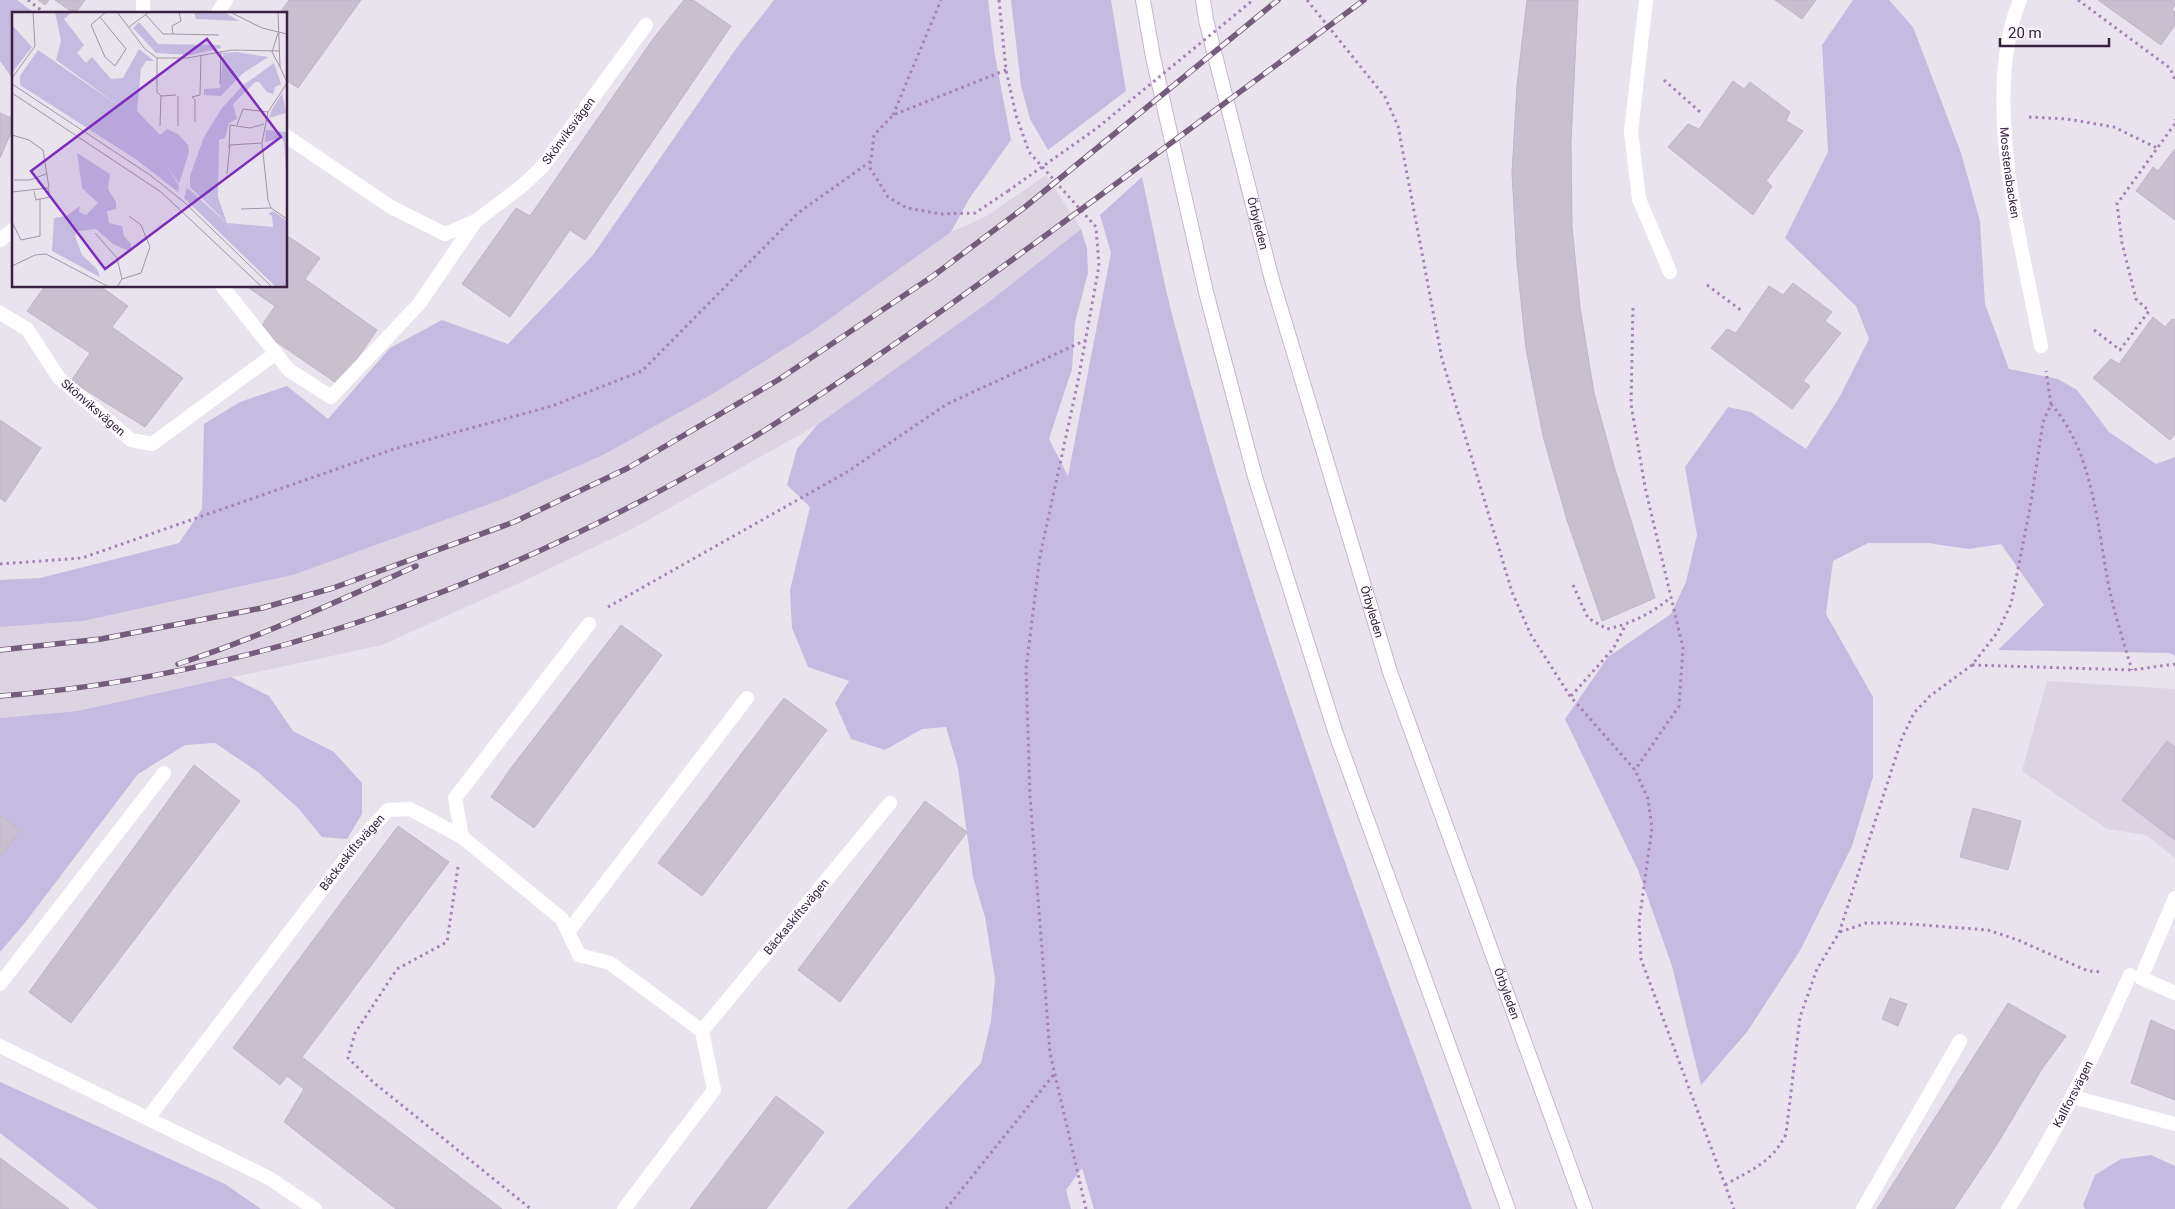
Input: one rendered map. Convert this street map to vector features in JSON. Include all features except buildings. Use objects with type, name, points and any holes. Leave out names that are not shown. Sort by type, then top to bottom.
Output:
[{"type":"street","points":[[218,12],[226,0]]},
{"type":"street","points":[[1144,0],[1153,57],[1206,292],[1255,477],[1336,734],[1508,1209]]},
{"type":"street","name":"Örbyleden","points":[[1203,0],[1206,20],[1272,280],[1390,672],[1585,1209]]},
{"type":"street","points":[[1646,0],[1631,132],[1639,200],[1670,272]]},
{"type":"street","name":"Mosstenabacken","points":[[2020,0],[2012,19],[2005,59],[2004,141],[2041,346]]},
{"type":"street","name":"Skönviksvägen","points":[[288,137],[391,207],[445,234],[476,221],[523,185],[543,166],[646,25]]},
{"type":"street","name":"Skönviksvägen","points":[[224,288],[289,370],[331,397],[419,304],[476,221]]},
{"type":"street","points":[[0,240],[12,231]]},
{"type":"street","name":"Skönviksvägen","points":[[0,313],[27,329],[59,378],[131,440],[152,444],[276,353]]},
{"type":"street","points":[[462,837],[455,798],[589,624]]},
{"type":"street","points":[[568,932],[747,698]]},
{"type":"street","points":[[0,984],[164,773]]},
{"type":"street","name":"Bäckaskiftsvägen","points":[[148,1118],[356,845],[388,810],[410,809],[462,837],[562,919],[579,954],[610,963],[702,1031],[890,803]]},
{"type":"street","points":[[2175,898],[2141,978],[2175,993]]},
{"type":"street","name":"Kallforsvägen","points":[[2008,1209],[2073,1097],[2130,974]]},
{"type":"street","points":[[624,1209],[714,1090],[702,1031]]},
{"type":"street","points":[[1863,1209],[1960,1041]]},
{"type":"street","points":[[0,1046],[269,1178],[315,1209]]},
{"type":"street","points":[[2073,1097],[2175,1124]]},
{"type":"path","points":[[28,0],[43,12]]},
{"type":"path","points":[[941,0],[893,115],[874,135],[870,168],[888,197],[907,208],[941,214],[975,214],[1097,128],[1252,0]]},
{"type":"path","points":[[999,0],[1006,70],[1016,115],[1029,152],[1096,227],[1099,266],[1086,340],[1040,556],[1026,669],[1030,796],[1050,1050],[1086,1209]]},
{"type":"path","points":[[1307,0],[1385,97],[1398,126],[1442,359],[1512,592],[1531,635],[1570,696],[1635,770],[1648,799],[1652,828],[1639,922],[1641,960],[1734,1209]]},
{"type":"path","points":[[2078,0],[2170,68],[2175,80]]},
{"type":"path","points":[[1639,58],[1700,112]]},
{"type":"path","points":[[893,115],[1006,70]]},
{"type":"path","points":[[2028,117],[2068,119],[2114,127],[2157,148]]},
{"type":"path","points":[[2094,330],[2120,350],[2149,311],[2136,299],[2122,243],[2117,204],[2174,125],[2175,119]]},
{"type":"path","points":[[0,564],[82,558],[394,449],[552,406],[642,370],[798,213],[871,161]]},
{"type":"path","points":[[1707,285],[1742,311]]},
{"type":"path","points":[[1633,308],[1631,404],[1645,488],[1682,648],[1679,706],[1635,770]]},
{"type":"path","points":[[589,624],[609,606],[847,472],[947,404],[1086,340]]},
{"type":"path","points":[[2041,346],[2051,404],[2064,419],[2087,472],[2111,594],[2132,670]]},
{"type":"path","points":[[1725,1185],[1767,1160],[1778,1150],[1786,1134],[1800,1017],[1817,969],[1839,932],[1902,738],[1914,713],[1930,696],[1972,665],[1997,633],[2011,604],[2030,508],[2043,422],[2051,404]]},
{"type":"path","points":[[1572,585],[1588,618],[1607,629],[1625,626],[1659,608],[1670,598]]},
{"type":"path","points":[[1570,696],[1613,649],[1625,626]]},
{"type":"path","points":[[1972,665],[2132,670],[2175,664]]},
{"type":"path","points":[[462,837],[447,942],[398,968],[355,1033],[348,1058],[373,1082],[531,1209]]},
{"type":"path","points":[[1839,932],[1866,923],[1895,923],[1988,930],[2018,940],[2088,971],[2130,974]]},
{"type":"path","points":[[946,1209],[1055,1073]]},
{"type":"shaded area","points":[[0,0],[17,0],[33,12],[12,12],[12,78],[0,61]]},
{"type":"shaded area","points":[[774,0],[988,0],[995,56],[1011,140],[969,199],[951,232],[814,330],[714,393],[603,455],[503,499],[293,575],[83,621],[0,627],[0,580],[40,578],[179,543],[202,509],[204,424],[240,402],[287,386],[328,419],[390,348],[442,320],[508,344],[593,255],[735,50]]},
{"type":"shaded area","points":[[1011,0],[1111,0],[1126,91],[1048,150],[1030,119],[1021,86]]},
{"type":"shaded area","points":[[1853,0],[1889,0],[1913,27],[1961,153],[1980,221],[1985,304],[2009,369],[2058,379],[2077,390],[2109,432],[2156,464],[2175,457],[2175,656],[2170,653],[1998,650],[2044,605],[2001,544],[1969,549],[1928,543],[1868,543],[1833,561],[1826,614],[1873,697],[1873,777],[1852,846],[1801,949],[1747,1032],[1701,1085],[1672,966],[1638,870],[1565,719],[1608,657],[1671,614],[1686,582],[1697,535],[1685,467],[1728,407],[1751,412],[1806,449],[1839,398],[1869,339],[1856,306],[1785,238],[1828,152],[1822,45]]},
{"type":"shaded area","points":[[1046,175],[1081,229],[990,301],[817,425],[634,528],[513,586],[382,645],[77,711],[0,718],[0,627],[83,621],[293,575],[503,499],[603,455],[814,330],[951,232],[985,217]]},
{"type":"shaded area","points":[[1142,177],[1175,326],[1240,550],[1313,771],[1472,1209],[1094,1209],[1082,1168],[1066,1190],[1071,1209],[847,1209],[981,1063],[991,1021],[995,979],[985,917],[973,877],[958,768],[946,727],[922,729],[885,750],[851,739],[835,703],[849,681],[808,667],[792,628],[790,590],[810,507],[787,485],[797,449],[817,425],[990,301],[1081,229],[1087,248],[1088,273],[1075,322],[1072,369],[1049,439],[1068,476],[1111,253],[1100,215]]},
{"type":"shaded area","points":[[231,677],[269,696],[293,731],[334,752],[362,783],[362,814],[347,839],[322,837],[298,808],[258,772],[215,743],[185,745],[138,774],[24,924],[0,952],[0,718],[77,711]]},
{"type":"shaded area","points":[[2047,681],[2175,689],[2175,858],[2146,835],[2107,829],[2022,771]]},
{"type":"shaded area","points":[[0,1082],[225,1184],[261,1209],[98,1209],[0,1133]]},
{"type":"shaded area","points":[[2151,1155],[2175,1166],[2175,1209],[2085,1209],[2083,1205],[2095,1175],[2121,1159]]},
{"type":"railway","points":[[0,650],[101,639],[262,608],[333,588],[514,522],[628,468],[778,380],[933,276],[1025,207],[1278,0]]},
{"type":"railway","points":[[0,696],[97,685],[193,668],[288,644],[381,614],[472,580],[562,540],[649,497],[734,449],[872,360],[1094,200],[1364,0]]},
{"type":"railway","points":[[178,664],[269,630],[416,566]]}]
